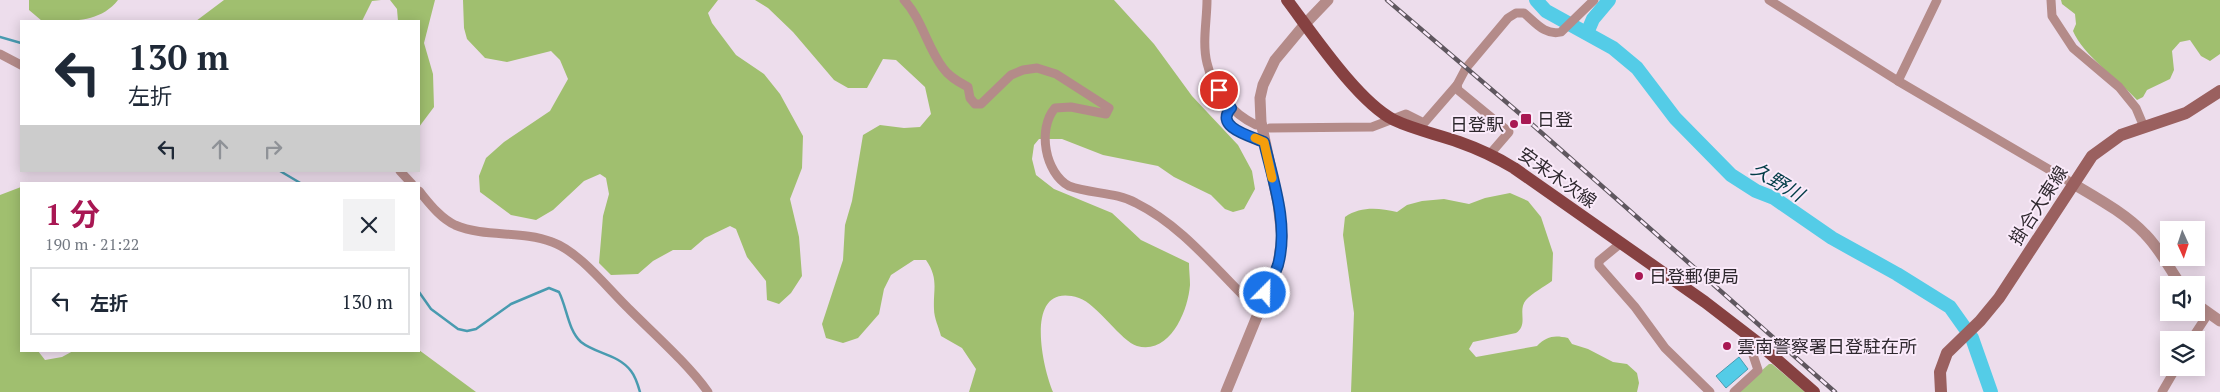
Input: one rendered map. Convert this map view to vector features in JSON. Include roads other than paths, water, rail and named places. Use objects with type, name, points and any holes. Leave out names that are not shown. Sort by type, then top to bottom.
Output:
[{"type":"main road","name":"安来木次線","points":[[1287,0],[1347,77],[1374,106],[1392,119],[1420,131],[1458,141],[1490,154],[1514,168],[1705,302],[1757,342],[1814,392]]},
{"type":"main road","name":"掛合大東線","points":[[1941,392],[1940,372],[1947,353],[1980,321],[1999,298],[2072,183],[2092,156],[2107,143],[2121,135],[2186,113],[2220,91]]},
{"type":"street","points":[[904,0],[916,16],[943,68],[952,78],[968,87],[970,98],[975,104],[981,104],[1011,75],[1023,70],[1037,68],[1056,74],[1109,108],[1106,114],[1071,107],[1055,108],[1050,114],[1046,129],[1047,156],[1054,173],[1061,182],[1069,186],[1136,202],[1166,222],[1187,238],[1258,310]]},
{"type":"street","points":[[1207,0],[1207,63],[1224,100],[1231,108],[1256,125]]},
{"type":"street","points":[[1226,392],[1278,264],[1282,237],[1278,203],[1264,142],[1260,112],[1263,85],[1275,60],[1328,0]]},
{"type":"street","points":[[1270,128],[1372,127],[1406,114],[1424,123],[1457,85],[1466,68],[1508,18],[1516,13],[1524,13],[1546,32],[1555,34],[1561,32],[1594,0]]},
{"type":"street","points":[[1769,0],[1898,81],[2113,208],[2145,234],[2158,249],[2175,276]]},
{"type":"street","points":[[1898,81],[1937,0]]},
{"type":"street","points":[[2051,0],[2052,16],[2073,48],[2119,87],[2136,108],[2144,127]]},
{"type":"street","points":[[0,54],[20,64]]},
{"type":"street","points":[[1457,85],[1458,90],[1509,132],[1490,154]]},
{"type":"street","points":[[1231,108],[1226,114],[1225,119],[1228,124],[1238,131],[1264,142]]},
{"type":"street","points":[[401,172],[410,182]]},
{"type":"street","points":[[420,192],[441,216],[454,224],[478,231],[538,237],[572,253],[708,392]]},
{"type":"street","points":[[1621,243],[1599,261],[1599,266],[1635,307],[1665,348],[1710,392]]},
{"type":"street","points":[[2205,312],[2220,321]]},
{"type":"street","points":[[2197,331],[2208,314]]},
{"type":"street","points":[[1734,392],[1758,370],[1752,352],[1757,342]]},
{"type":"street","points":[[2162,392],[2171,376]]},
{"type":"water","points":[[1739,357],[1748,369],[1726,388],[1716,376]]},
{"type":"waterway","name":"久野川","points":[[1536,0],[1546,11],[1613,48],[1637,68],[1675,118],[1731,175],[1756,191],[1774,198],[1832,238],[1897,274],[1950,307],[1972,338],[1991,392]]},
{"type":"waterway","points":[[1587,33],[1593,19],[1609,0]]},
{"type":"waterway","points":[[0,37],[20,43]]},
{"type":"waterway","points":[[282,172],[299,182]]},
{"type":"waterway","points":[[420,293],[431,309],[458,329],[467,331],[476,329],[511,304],[549,288],[559,292],[570,325],[581,342],[626,365],[634,375],[640,392]]},
{"type":"railway","points":[[1387,0],[1526,119],[1835,392]]},
{"type":"place","name":"日登","points":[[1526,119]]},
{"type":"place","name":"日登駅","points":[[1514,124]]},
{"type":"place","name":"日登郵便局","points":[[1639,276]]},
{"type":"place","name":"雲南警察署日登駐在所","points":[[1727,346]]}]
